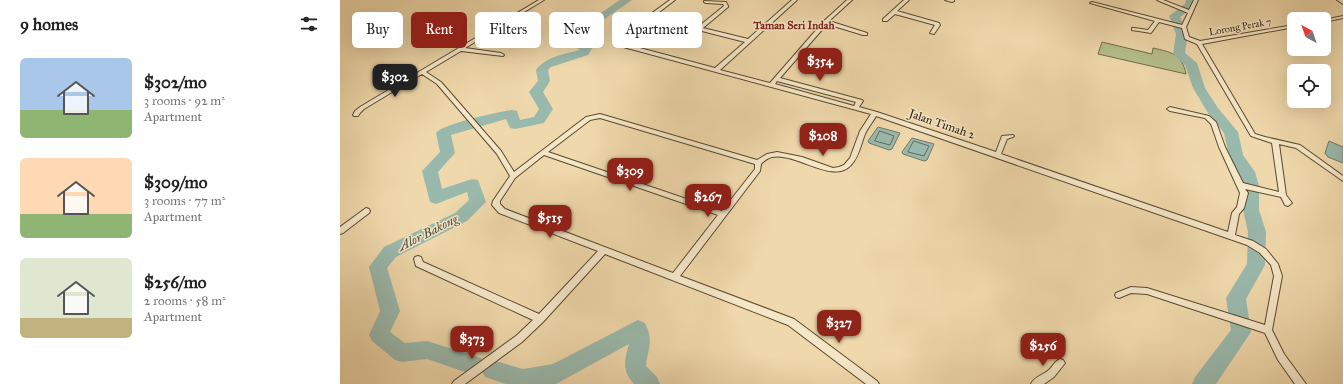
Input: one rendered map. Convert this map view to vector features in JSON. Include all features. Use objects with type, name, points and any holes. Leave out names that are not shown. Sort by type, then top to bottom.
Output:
[{"type":"street","points":[[356,115],[362,108],[542,0]]},
{"type":"street","points":[[657,12],[673,0]]},
{"type":"street","points":[[716,70],[795,0]]},
{"type":"street","points":[[771,85],[826,22],[850,0]]},
{"type":"street","points":[[885,20],[907,0]]},
{"type":"street","points":[[1159,0],[1186,10]]},
{"type":"street","points":[[1092,3],[1183,26],[1186,10],[1196,0]]},
{"type":"street","points":[[702,26],[726,6],[724,3],[706,2]]},
{"type":"street","points":[[894,12],[937,24],[938,25],[932,33]]},
{"type":"street","points":[[1331,20],[1343,17]]},
{"type":"street","points":[[1134,29],[1149,32],[1158,20]]},
{"type":"street","points":[[826,22],[865,34]]},
{"type":"street","name":"Lorong Perak 7","points":[[1183,26],[1184,35],[1190,40],[1199,44],[1287,27]]},
{"type":"street","points":[[702,30],[748,41]]},
{"type":"street","points":[[1199,44],[1250,132],[1258,138],[1298,146],[1343,179]]},
{"type":"street","name":"Jalan Timah 2","points":[[632,48],[856,107],[1250,242],[1263,251],[1272,260],[1278,276],[1268,330]]},
{"type":"street","points":[[459,49],[501,55]]},
{"type":"street","points":[[422,72],[439,83],[475,127],[499,153],[513,176]]},
{"type":"street","points":[[776,79],[860,101],[856,107]]},
{"type":"street","points":[[1170,109],[1211,119],[1214,123],[1222,147],[1243,186],[1244,193],[1240,208],[1236,213],[1231,235]]},
{"type":"street","points":[[674,277],[758,169],[758,164],[767,156],[777,154],[833,170],[842,169],[847,166],[854,156],[862,134],[875,113]]},
{"type":"street","points":[[758,164],[600,116],[588,118],[513,176],[496,201],[496,205],[498,208],[791,322],[874,384]]},
{"type":"street","points":[[998,156],[1004,137],[1011,136]]},
{"type":"street","points":[[1275,142],[1284,195],[1288,203]]},
{"type":"street","points":[[544,153],[723,214]]},
{"type":"street","points":[[1243,186],[1284,195]]},
{"type":"street","points":[[340,231],[366,211]]},
{"type":"street","points":[[457,384],[519,339],[540,319],[604,250]]},
{"type":"street","points":[[418,259],[419,264],[540,319]]},
{"type":"street","points":[[1119,295],[1131,290],[1147,291],[1245,324],[1268,330],[1275,347],[1288,369],[1301,384]]},
{"type":"street","points":[[1036,384],[1050,374],[1060,363]]},
{"type":"green space","points":[[1102,42],[1152,54],[1153,48],[1165,51],[1179,58],[1186,74],[1098,54]]},
{"type":"water","points":[[878,127],[900,133],[892,149],[889,150],[869,143],[868,141]]},
{"type":"water","points":[[912,138],[934,144],[927,160],[924,161],[903,154],[902,152]]},
{"type":"water","points":[[1329,141],[1343,147],[1343,163],[1328,157],[1325,153]]},
{"type":"waterway","name":"Alor Bakong","points":[[474,365],[427,350],[402,353],[379,335],[390,311],[378,267],[390,252],[461,217],[478,202],[472,184],[436,198],[430,171],[448,153],[443,133],[465,125],[512,114],[515,125],[539,120],[546,109],[536,92],[544,81],[542,70],[547,64],[584,52],[587,47],[569,39],[627,0]]},
{"type":"waterway","points":[[1191,0],[1190,5],[1174,16],[1182,34],[1179,54],[1191,63],[1199,88],[1213,110],[1231,132],[1236,156],[1247,172],[1251,186],[1251,210],[1257,232],[1256,265],[1236,298],[1241,332],[1203,384]]},
{"type":"waterway","name":"Alor Bakong","points":[[492,370],[523,379],[556,374],[638,329],[641,340],[637,352],[635,370],[649,384]]},
{"type":"district","name":"Taman Seri Indah","points":[[794,25]]}]
